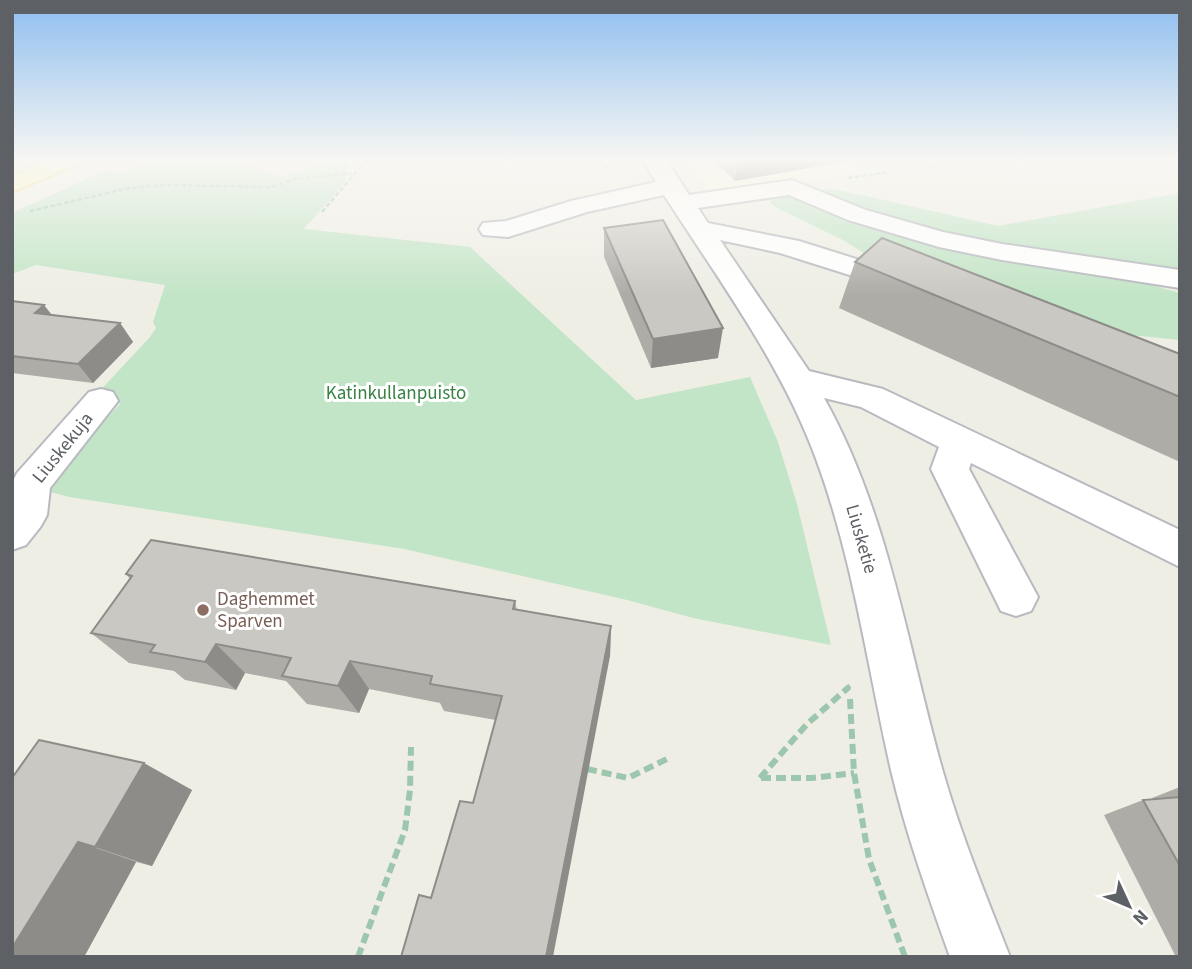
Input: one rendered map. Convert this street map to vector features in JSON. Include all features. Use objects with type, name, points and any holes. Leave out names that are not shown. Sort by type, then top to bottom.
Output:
[{"type":"street","points":[[492,229],[508,229],[580,206],[596,204]]},
{"type":"street","name":"Liusketie","points":[[683,204],[796,380],[833,452],[860,526],[929,817],[980,957]]},
{"type":"street","points":[[693,204],[748,235],[779,242],[875,274]]},
{"type":"street","points":[[832,204],[857,215],[939,239],[1014,254],[1180,279]]},
{"type":"street","points":[[796,380],[871,397],[1180,550]]},
{"type":"street","name":"Liuskekuja","points":[[20,524],[31,484],[101,401]]},
{"type":"street","points":[[960,439],[950,469],[1016,597]]},
{"type":"path","points":[[26,212],[59,204]]},
{"type":"path","points":[[321,212],[328,204]]},
{"type":"path","points":[[847,673],[854,773],[869,859],[905,957]]},
{"type":"path","points":[[850,686],[807,724],[760,778],[812,778],[854,773]]},
{"type":"path","points":[[358,957],[405,830],[411,790],[411,747]]},
{"type":"path","points":[[587,769],[628,778],[669,758]]},
{"type":"green space","name":"Katinkullanpuisto","points":[[31,204],[326,204],[304,229],[470,247],[636,400],[750,377],[778,442],[797,504],[831,645],[693,618],[627,600],[404,549],[69,497],[40,489],[120,404],[96,395],[156,328],[153,322],[165,285],[36,265],[12,274],[12,213]]},
{"type":"green space","points":[[772,204],[902,204],[998,226],[1118,204],[1180,204],[1180,272],[1123,277],[1180,293],[1180,340],[1140,336],[1061,337],[886,267],[843,240]]},
{"type":"building","points":[[663,220],[723,328],[653,339],[604,228]]},
{"type":"building","points":[[882,238],[1180,354],[1180,397],[855,262]]},
{"type":"building","points":[[12,301],[44,305],[35,313],[120,323],[78,364],[12,356]]},
{"type":"building","points":[[151,540],[515,601],[513,609],[611,626],[546,957],[401,957],[419,895],[431,898],[460,801],[473,803],[502,696],[430,684],[432,676],[350,661],[338,686],[282,676],[291,658],[216,644],[205,662],[150,652],[155,645],[91,633],[132,576],[126,574]]},
{"type":"building","points":[[39,740],[144,763],[95,847],[78,842],[12,948],[12,778]]},
{"type":"building","points":[[1180,797],[1180,866],[1143,800]]},
{"type":"place","name":"Daghemmet Sparven","points":[[203,610]]}]
